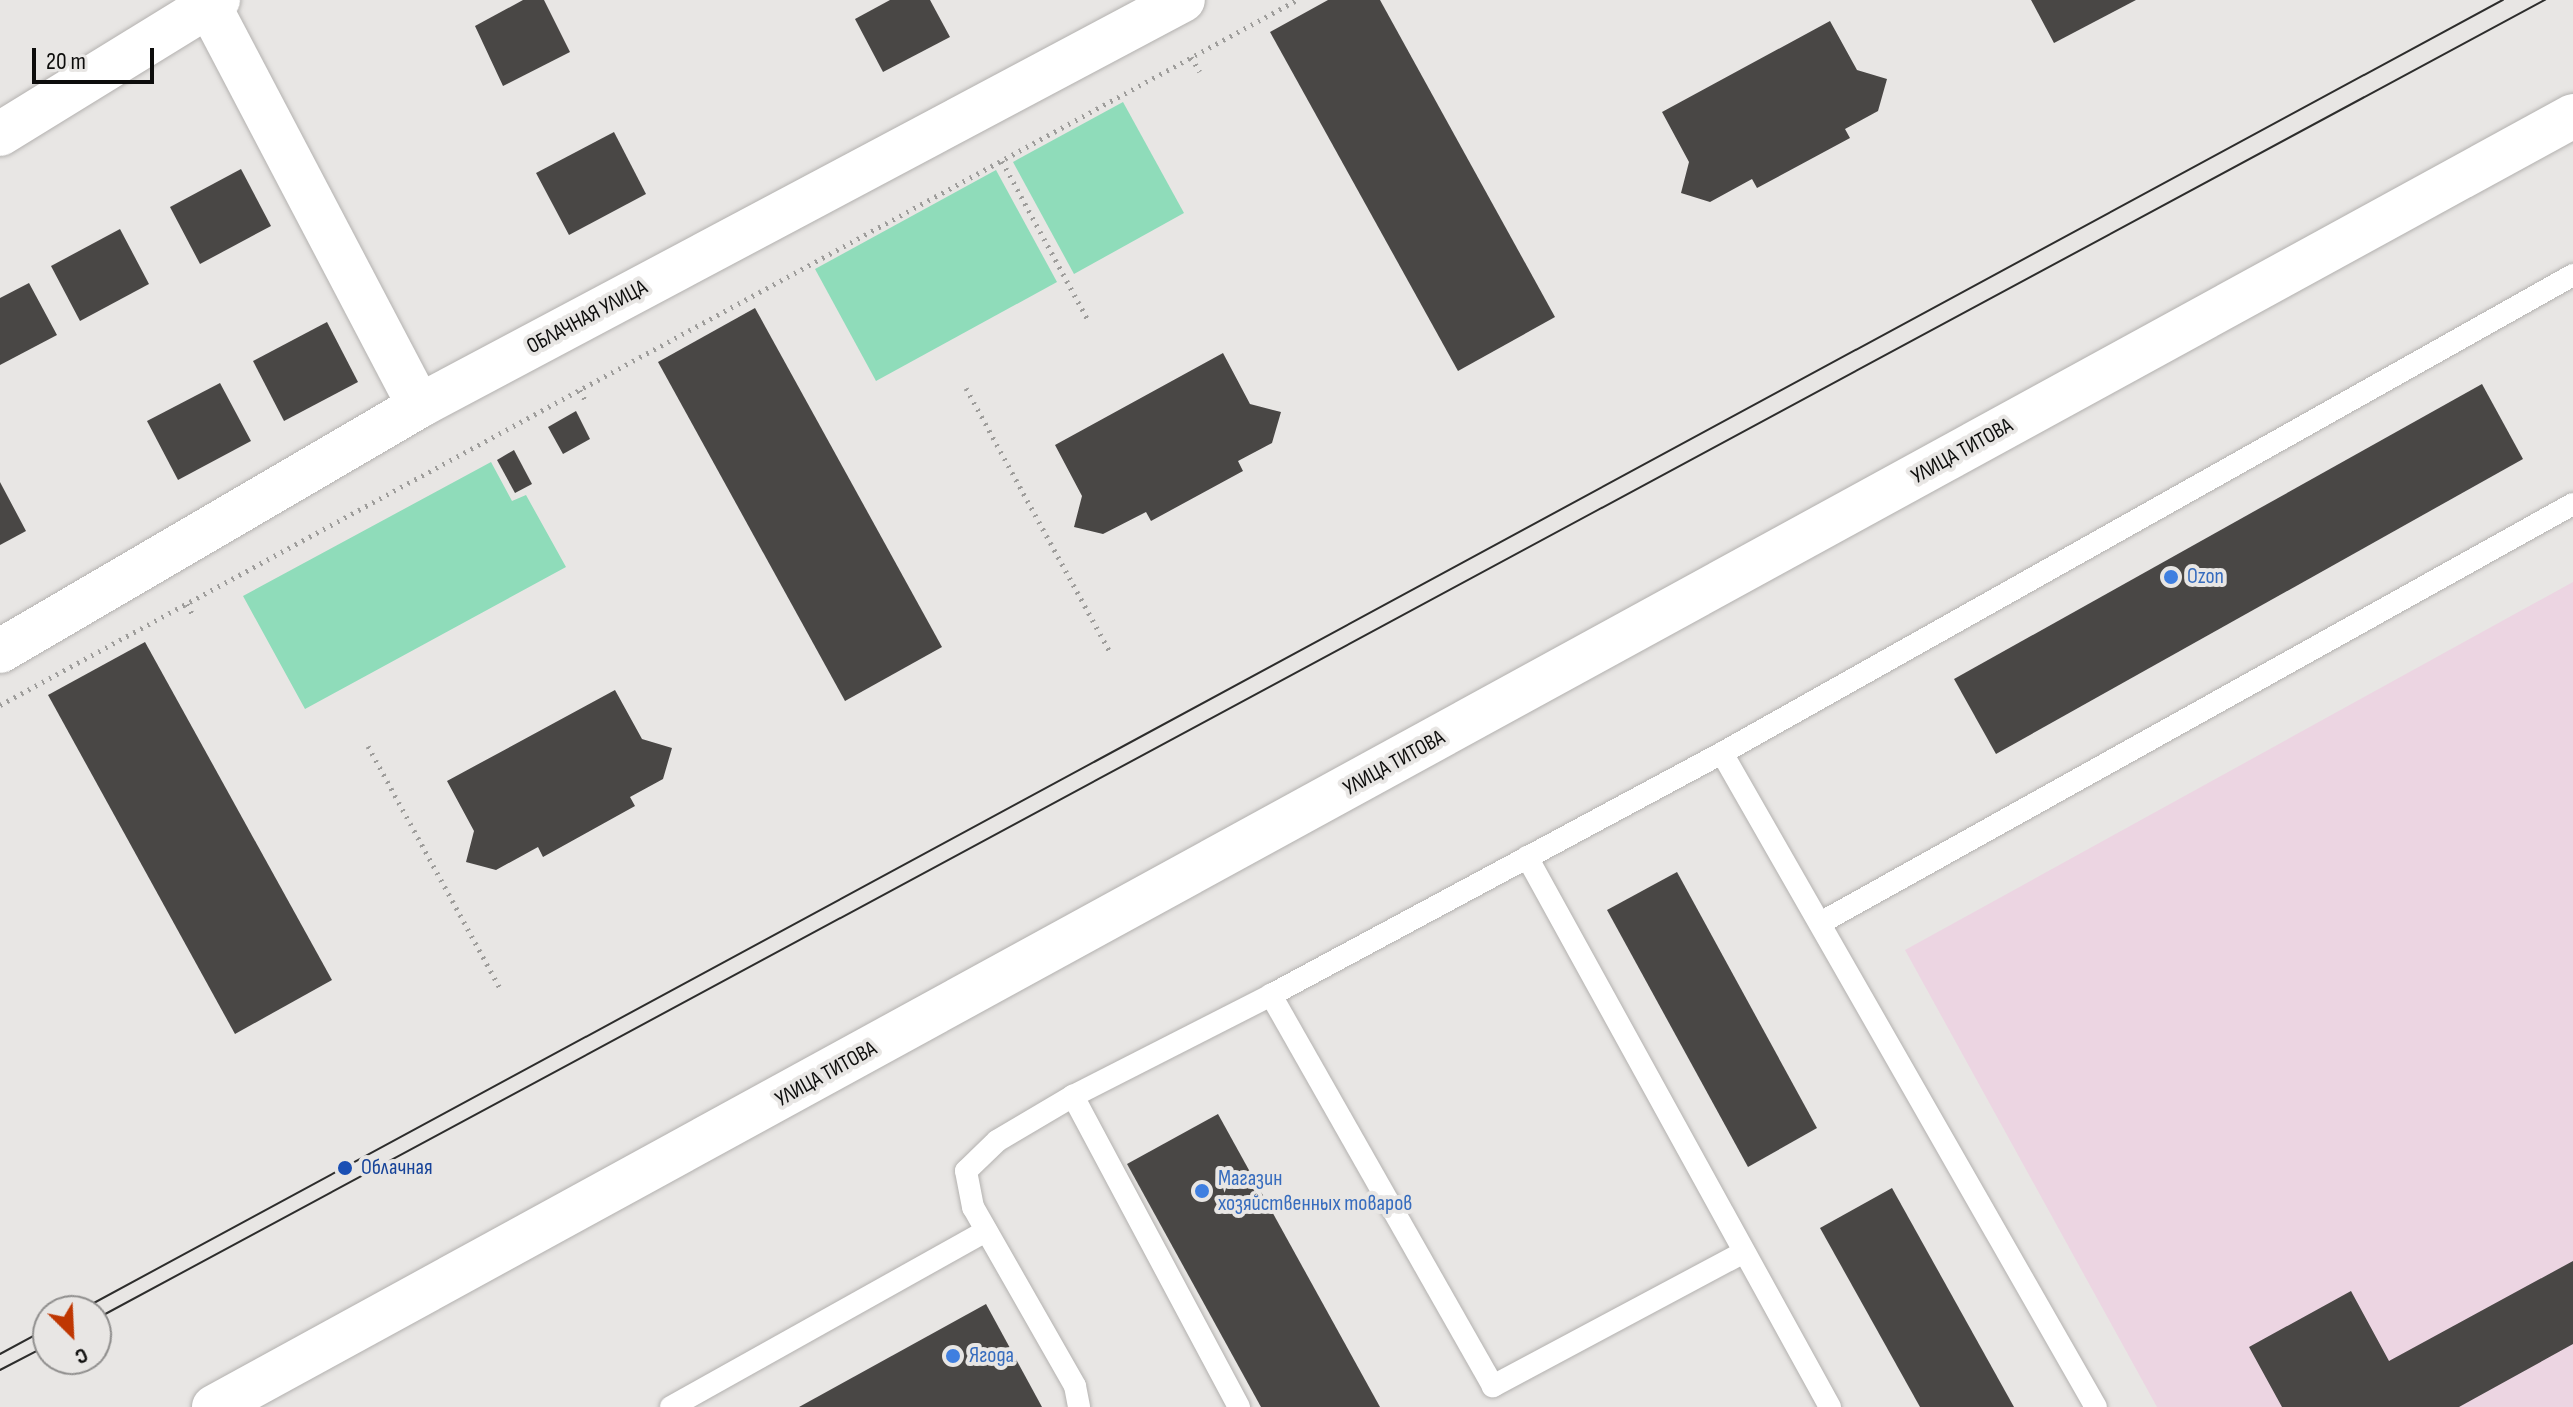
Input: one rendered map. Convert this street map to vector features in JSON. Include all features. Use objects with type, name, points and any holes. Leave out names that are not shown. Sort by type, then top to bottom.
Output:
[{"type":"street","name":"ОБЛАЧНАЯ УЛИЦА","points":[[0,651],[419,406],[1183,0]]},
{"type":"street","points":[[0,134],[211,2],[419,406]]},
{"type":"street","name":"УЛИЦА ТИТОВА","points":[[214,1407],[2573,116]]},
{"type":"lane","points":[[1079,1407],[1075,1386],[986,1231],[966,1171],[997,1141],[1073,1096],[1271,995],[1722,753],[2573,275]]},
{"type":"lane","points":[[1822,922],[2573,504]]},
{"type":"lane","points":[[1722,753],[1822,922],[2096,1407]]},
{"type":"lane","points":[[1527,857],[1830,1407]]},
{"type":"lane","points":[[1271,995],[1493,1386],[1744,1252]]},
{"type":"lane","points":[[1073,1096],[1239,1407]]},
{"type":"lane","points":[[671,1407],[986,1231]]},
{"type":"path","points":[[0,705],[1297,0]]},
{"type":"path","points":[[1191,57],[1200,72]]},
{"type":"path","points":[[1002,161],[1088,320]]},
{"type":"path","points":[[786,277],[791,286]]},
{"type":"path","points":[[966,388],[1111,654]]},
{"type":"path","points":[[580,390],[585,400]]},
{"type":"path","points":[[187,604],[194,617]]},
{"type":"path","points":[[368,746],[500,988]]},
{"type":"shaded area","points":[[2573,582],[2573,1407],[2157,1407],[1905,950]]},
{"type":"green space","points":[[1123,102],[1184,213],[1074,274],[1013,162]]},
{"type":"green space","points":[[996,170],[1057,282],[876,381],[815,269]]},
{"type":"green space","points":[[491,462],[512,501],[526,495],[566,567],[305,709],[243,596]]},
{"type":"building","points":[[523,0],[544,0],[570,52],[503,86],[475,26]]},
{"type":"building","points":[[890,0],[930,0],[950,37],[883,72],[855,19]]},
{"type":"building","points":[[1328,0],[1380,0],[1555,317],[1458,371],[1270,32]]},
{"type":"building","points":[[2031,0],[2136,0],[2054,43]]},
{"type":"building","points":[[1830,21],[1857,70],[1887,79],[1878,111],[1845,129],[1850,138],[1757,188],[1752,179],[1710,202],[1681,193],[1689,162],[1662,112]]},
{"type":"building","points":[[614,132],[646,194],[569,235],[536,173]]},
{"type":"building","points":[[241,169],[271,226],[200,264],[170,207]]},
{"type":"building","points":[[120,229],[149,284],[80,321],[51,266]]},
{"type":"building","points":[[29,283],[57,335],[0,365],[0,298]]},
{"type":"building","points":[[755,308],[942,647],[845,701],[658,362]]},
{"type":"building","points":[[327,322],[358,382],[284,421],[253,361]]},
{"type":"building","points":[[1223,353],[1250,404],[1281,412],[1272,443],[1238,461],[1243,471],[1151,521],[1146,512],[1103,534],[1074,527],[1082,496],[1055,445]]},
{"type":"building","points":[[220,383],[251,441],[178,480],[147,421]]},
{"type":"building","points":[[2482,384],[2523,459],[1996,754],[1954,679]]},
{"type":"building","points":[[576,411],[590,439],[563,454],[548,427]]},
{"type":"building","points":[[514,450],[532,484],[515,493],[497,460]]},
{"type":"building","points":[[0,482],[26,531],[0,545]]},
{"type":"building","points":[[145,642],[332,980],[235,1034],[48,695]]},
{"type":"building","points":[[615,690],[642,739],[672,748],[663,779],[630,797],[635,806],[543,857],[538,847],[496,870],[466,862],[474,831],[447,781]]},
{"type":"building","points":[[1677,872],[1817,1128],[1748,1167],[1607,910]]},
{"type":"building","points":[[1218,1114],[1380,1407],[1261,1407],[1127,1164]]},
{"type":"building","points":[[1892,1188],[2014,1407],[1920,1407],[1820,1228]]},
{"type":"building","points":[[2573,1261],[2573,1344],[2459,1407],[2282,1407],[2249,1347],[2351,1291],[2389,1361]]},
{"type":"building","name":"Ягода","points":[[986,1304],[1042,1407],[799,1407]]},
{"type":"tram line","points":[[109,1295],[2503,0]]},
{"type":"tram line","points":[[112,1310],[2545,0]]},
{"type":"tram line","points":[[0,1354],[32,1337]]},
{"type":"tram line","points":[[0,1370],[32,1353]]},
{"type":"place","name":"Ozon","points":[[2171,577]]},
{"type":"place","name":"Облачная","points":[[345,1168]]},
{"type":"place","name":"Магазин хозяйственных товаров","points":[[1202,1191]]},
{"type":"place","name":"Ягода","points":[[953,1356]]}]
